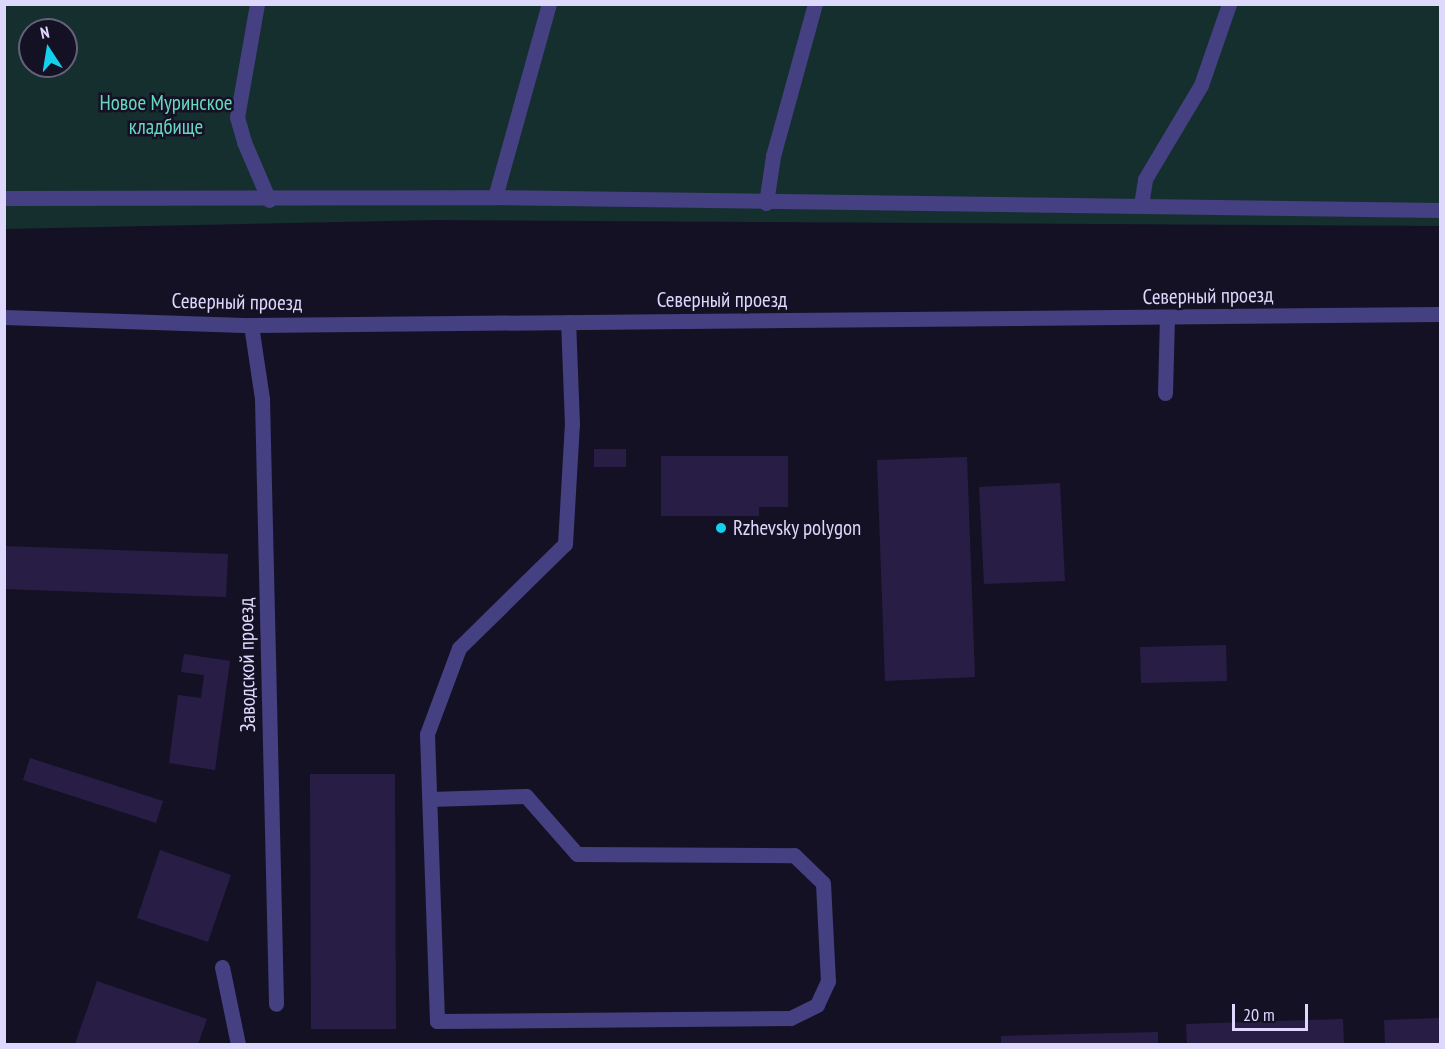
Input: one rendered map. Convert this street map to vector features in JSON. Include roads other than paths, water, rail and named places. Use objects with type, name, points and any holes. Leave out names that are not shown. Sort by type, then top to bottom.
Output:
[{"type":"street","points":[[257,4],[237,117],[244,142],[269,200]]},
{"type":"street","points":[[495,197],[549,4]]},
{"type":"street","points":[[766,203],[773,156],[815,4]]},
{"type":"street","points":[[1142,205],[1145,179],[1201,85],[1229,4]]},
{"type":"street","points":[[4,198],[269,200],[495,197],[766,203],[1142,205],[1440,210]]},
{"type":"street","name":"Северный проезд","points":[[4,317],[251,325],[1440,314]]},
{"type":"street","points":[[1165,393],[1167,318]]},
{"type":"street","points":[[429,799],[526,796],[577,855],[794,855],[823,883],[828,981],[816,1005],[790,1018],[437,1021],[429,799],[427,734],[459,648],[565,544],[572,424],[568,322]]},
{"type":"street","name":"Заводской проезд","points":[[251,325],[262,399],[276,1004]]},
{"type":"street","points":[[222,967],[237,1044]]},
{"type":"place","name":"Rzhevsky polygon","points":[[721,528]]},
{"type":"park label","name":"Новое Муринское кладбище","points":[[166,115]]}]
